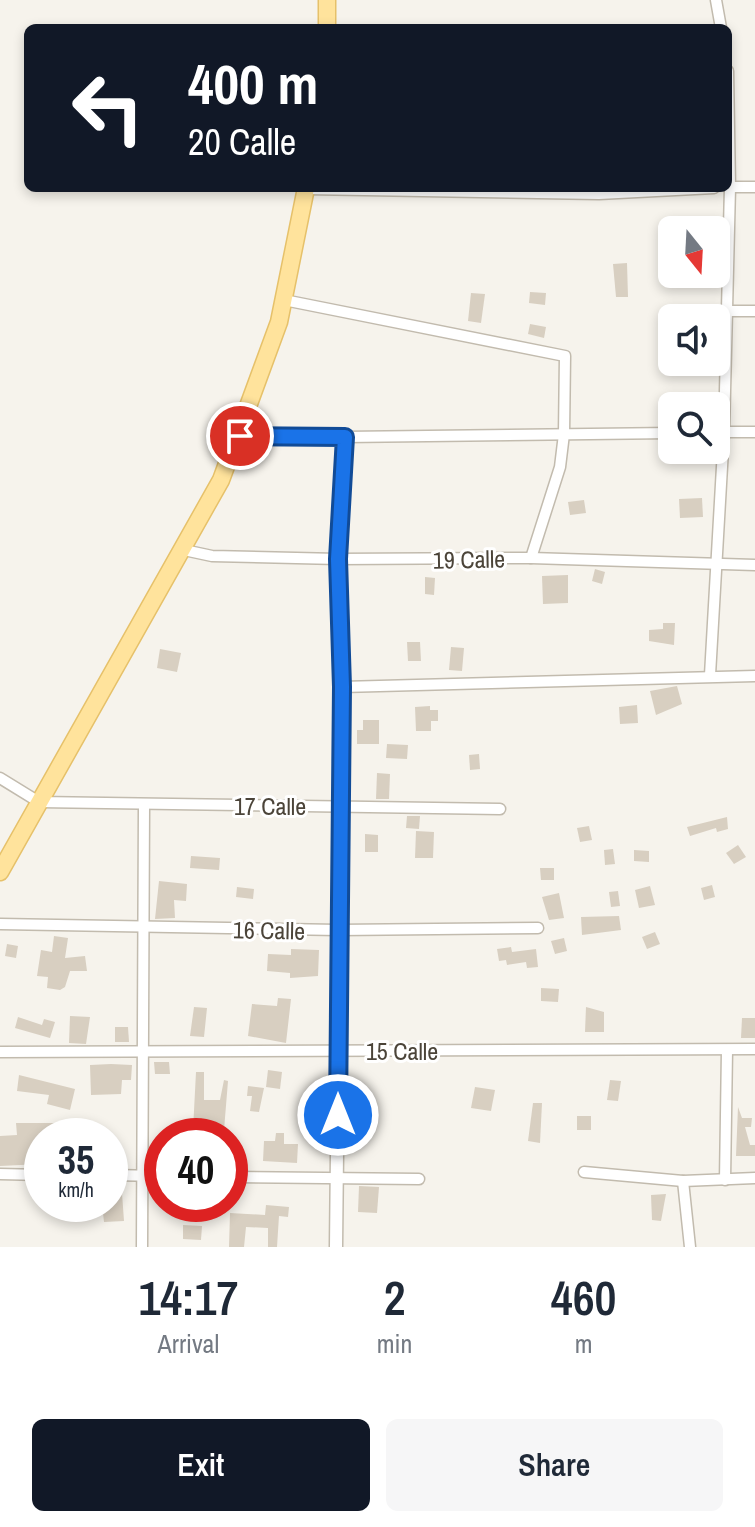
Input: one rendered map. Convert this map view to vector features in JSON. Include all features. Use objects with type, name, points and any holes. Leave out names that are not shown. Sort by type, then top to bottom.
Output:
[{"type":"main road","points":[[327,0],[327,24]]},
{"type":"main road","points":[[0,872],[184,550],[240,436],[284,300],[305,192]]},
{"type":"street","points":[[716,0],[720,24]]},
{"type":"street","points":[[732,187],[755,187]]},
{"type":"street","points":[[482,192],[637,192]]},
{"type":"street","points":[[727,304],[729,192]]},
{"type":"street","points":[[284,300],[565,356],[564,434],[560,467],[531,558]]},
{"type":"street","points":[[730,311],[755,311]]},
{"type":"street","points":[[730,432],[755,432]]},
{"type":"street","points":[[240,436],[658,433]]},
{"type":"street","points":[[336,1247],[342,687],[338,559],[345,437]]},
{"type":"street","points":[[710,675],[719,464]]},
{"type":"street","name":"19 Calle","points":[[184,550],[212,556],[531,558],[755,565]]},
{"type":"street","points":[[342,687],[755,676]]},
{"type":"street","points":[[0,778],[39,802]]},
{"type":"street","name":"17 Calle","points":[[39,802],[144,806],[500,809]]},
{"type":"street","points":[[142,1247],[144,806]]},
{"type":"street","name":"16 Calle","points":[[0,924],[338,930],[538,928]]},
{"type":"street","name":"15 Calle","points":[[0,1052],[755,1049]]},
{"type":"street","points":[[725,1180],[727,1050]]},
{"type":"street","points":[[584,1172],[683,1181],[755,1178]]},
{"type":"street","points":[[0,1174],[24,1175]]},
{"type":"street","points":[[128,1175],[142,1175]]},
{"type":"street","points":[[248,1177],[419,1179]]},
{"type":"street","points":[[683,1181],[690,1247]]},
{"type":"building","points":[[627,263],[628,297],[616,297],[613,264]]},
{"type":"building","points":[[530,292],[546,293],[545,305],[529,303]]},
{"type":"building","points":[[471,293],[485,294],[481,323],[468,321]]},
{"type":"building","points":[[530,324],[546,327],[544,338],[528,334]]},
{"type":"building","points":[[702,498],[703,517],[680,518],[679,499]]},
{"type":"building","points":[[584,500],[586,513],[570,515],[568,502]]},
{"type":"building","points":[[595,569],[605,572],[602,584],[592,581]]},
{"type":"building","points":[[568,575],[568,603],[543,604],[542,576]]},
{"type":"building","points":[[425,577],[435,578],[434,595],[425,594]]},
{"type":"building","points":[[663,623],[675,623],[674,645],[649,641],[649,630],[663,629]]},
{"type":"building","points":[[407,642],[420,642],[421,661],[408,661]]},
{"type":"building","points":[[451,647],[464,648],[462,671],[449,670]]},
{"type":"building","points":[[160,649],[181,653],[177,672],[157,668]]},
{"type":"building","points":[[677,686],[682,704],[656,715],[650,691]]},
{"type":"building","points":[[637,705],[638,723],[620,724],[619,707]]},
{"type":"building","points":[[430,706],[430,710],[438,710],[438,721],[431,721],[431,731],[416,731],[415,707]]},
{"type":"building","points":[[363,720],[379,720],[379,744],[357,744],[357,730],[363,730]]},
{"type":"building","points":[[387,744],[408,745],[407,759],[386,758]]},
{"type":"building","points":[[479,754],[480,769],[470,770],[469,755]]},
{"type":"building","points":[[377,773],[390,774],[389,799],[376,799]]},
{"type":"building","points":[[407,816],[420,816],[419,829],[406,828]]},
{"type":"building","points":[[727,817],[728,829],[717,832],[716,828],[690,836],[687,827]]},
{"type":"building","points":[[589,826],[592,840],[580,842],[577,828]]},
{"type":"building","points":[[416,831],[434,832],[433,858],[415,858]]},
{"type":"building","points":[[365,834],[378,835],[378,852],[365,852]]},
{"type":"building","points":[[738,845],[746,857],[734,864],[726,853]]},
{"type":"building","points":[[613,849],[615,864],[605,865],[604,850]]},
{"type":"building","points":[[634,850],[649,851],[649,862],[634,861]]},
{"type":"building","points":[[191,856],[220,858],[219,870],[190,868]]},
{"type":"building","points":[[540,868],[554,868],[554,880],[541,880]]},
{"type":"building","points":[[159,881],[187,884],[186,901],[174,900],[175,918],[155,919]]},
{"type":"building","points":[[712,885],[715,897],[704,900],[701,888]]},
{"type":"building","points":[[650,886],[655,905],[639,908],[635,890]]},
{"type":"building","points":[[237,887],[254,889],[253,899],[236,897]]},
{"type":"building","points":[[618,891],[620,906],[611,907],[609,892]]},
{"type":"building","points":[[559,893],[564,918],[549,920],[542,897]]},
{"type":"building","points":[[619,916],[621,930],[582,935],[581,917]]},
{"type":"building","points":[[655,932],[660,944],[647,949],[642,937]]},
{"type":"building","points":[[54,936],[68,938],[65,958],[85,956],[87,971],[70,971],[65,987],[60,990],[47,988],[48,977],[37,976],[41,950],[52,952]]},
{"type":"building","points":[[564,938],[567,951],[555,954],[551,941]]},
{"type":"building","points":[[7,944],[18,946],[16,958],[5,956]]},
{"type":"building","points":[[511,947],[512,952],[536,949],[538,967],[527,968],[526,962],[507,965],[506,960],[499,961],[497,949]]},
{"type":"building","points":[[291,949],[319,950],[318,976],[290,978],[290,973],[267,971],[268,954],[291,955]]},
{"type":"building","points":[[541,988],[559,989],[558,1002],[541,1001]]},
{"type":"building","points":[[278,998],[291,999],[286,1043],[248,1036],[252,1004],[277,1006]]},
{"type":"building","points":[[194,1007],[207,1008],[204,1037],[190,1036]]},
{"type":"building","points":[[586,1007],[604,1012],[604,1032],[585,1032]]},
{"type":"building","points":[[70,1016],[90,1017],[86,1044],[69,1043]]},
{"type":"building","points":[[18,1017],[42,1025],[44,1019],[55,1022],[50,1038],[15,1028]]},
{"type":"building","points":[[742,1018],[755,1018],[755,1038],[741,1038]]},
{"type":"building","points":[[115,1027],[128,1027],[129,1042],[115,1042]]},
{"type":"building","points":[[154,1062],[169,1062],[170,1074],[155,1074]]},
{"type":"building","points":[[90,1065],[132,1065],[131,1080],[122,1080],[121,1094],[91,1095]]},
{"type":"building","points":[[268,1070],[282,1072],[280,1089],[266,1087]]},
{"type":"building","points":[[196,1072],[204,1072],[204,1100],[220,1100],[224,1080],[228,1081],[225,1118],[194,1118]]},
{"type":"building","points":[[19,1075],[75,1089],[70,1110],[47,1104],[49,1095],[17,1091]]},
{"type":"building","points":[[610,1080],[621,1081],[618,1101],[607,1100]]},
{"type":"building","points":[[248,1086],[264,1088],[259,1112],[250,1111],[252,1096],[247,1096]]},
{"type":"building","points":[[475,1087],[495,1090],[491,1111],[471,1108]]},
{"type":"building","points":[[533,1103],[542,1103],[540,1143],[528,1141]]},
{"type":"building","points":[[738,1107],[742,1118],[752,1118],[751,1127],[745,1127],[750,1145],[755,1145],[755,1156],[736,1156]]},
{"type":"building","points":[[577,1116],[591,1116],[591,1130],[577,1130]]},
{"type":"building","points":[[16,1123],[24,1123],[24,1165],[0,1166],[0,1136],[17,1135]]},
{"type":"building","points":[[276,1133],[284,1133],[284,1144],[298,1144],[297,1163],[263,1161],[264,1141],[275,1141]]},
{"type":"building","points":[[359,1186],[379,1187],[377,1213],[358,1212]]},
{"type":"building","points":[[666,1194],[661,1221],[652,1220],[651,1195]]},
{"type":"building","points":[[266,1205],[289,1207],[288,1217],[279,1216],[277,1247],[268,1247],[268,1228],[246,1227],[244,1247],[229,1247],[230,1222],[248,1222],[248,1214],[265,1215]]},
{"type":"building","points":[[183,1225],[202,1226],[201,1240],[183,1239]]},
{"type":"route","points":[[240,436],[345,437],[338,559],[342,687],[338,1115]]}]
